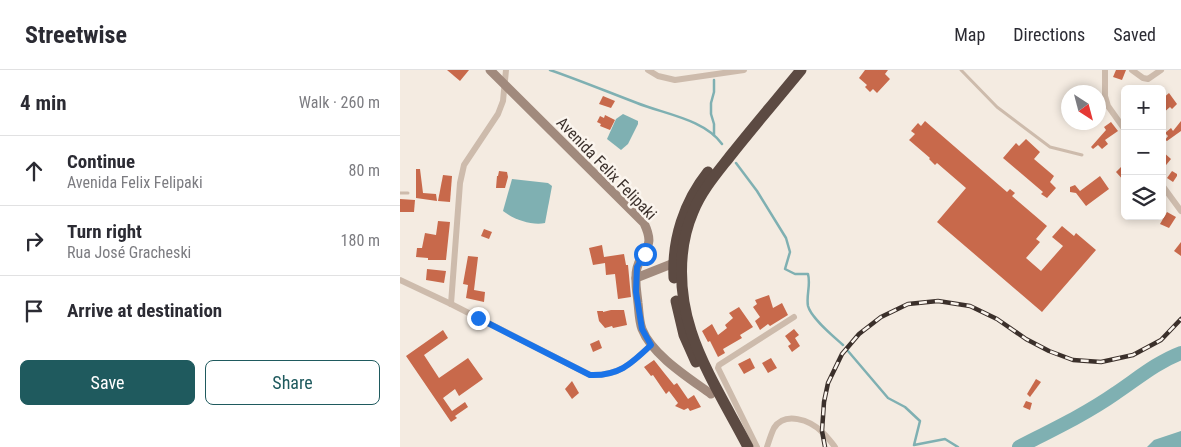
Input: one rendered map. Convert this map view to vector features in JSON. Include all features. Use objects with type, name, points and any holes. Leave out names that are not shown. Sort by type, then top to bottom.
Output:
[{"type":"highway","points":[[740,447],[711,394],[684,335],[676,303],[674,263],[678,235],[685,209],[698,184],[792,70]]},
{"type":"highway","points":[[748,447],[714,382],[691,332],[684,302],[681,266],[692,212],[705,188],[802,70]]},
{"type":"street","name":"Avenida Felix Felipaki","points":[[490,70],[644,223],[649,235],[649,244],[637,267],[636,278],[642,329],[651,345],[672,365],[711,394]]},
{"type":"street","points":[[451,304],[460,183],[464,165],[498,114],[504,101],[506,70]]},
{"type":"street","points":[[648,70],[658,76],[675,80],[744,70]]},
{"type":"street","points":[[1105,70],[1105,96],[1108,106],[1121,124]]},
{"type":"street","points":[[1132,70],[1143,78],[1148,79],[1161,70]]},
{"type":"street","points":[[1166,190],[1181,211]]},
{"type":"street","points":[[636,278],[674,263]]},
{"type":"street","points":[[400,280],[590,375],[604,375],[620,370],[633,362],[651,345]]},
{"type":"street","points":[[757,447],[718,368],[719,365],[794,317]]},
{"type":"street","points":[[767,447],[774,429],[781,421],[788,418],[806,421],[822,431],[835,447]]},
{"type":"lane","points":[[961,70],[997,107],[1050,147],[1082,155]]},
{"type":"lane","points":[[400,193],[408,193]]},
{"type":"water","points":[[623,114],[638,121],[638,124],[628,144],[621,150],[607,139],[616,119]]},
{"type":"water","points":[[512,179],[548,183],[552,186],[545,223],[534,224],[523,221],[503,211]]},
{"type":"water","points":[[1181,431],[1181,447],[1147,447],[1154,440]]},
{"type":"building","points":[[447,70],[469,70],[460,81]]},
{"type":"building","points":[[865,70],[888,70],[885,74],[890,79],[877,93],[873,89],[870,92],[865,87],[867,85],[859,78]]},
{"type":"building","points":[[1116,70],[1126,70],[1122,80],[1113,77]]},
{"type":"building","points":[[1169,93],[1177,104],[1172,109],[1170,107],[1166,110],[1166,96]]},
{"type":"building","points":[[603,96],[615,101],[611,108],[599,104]]},
{"type":"building","points":[[605,115],[615,120],[610,130],[600,126],[601,124],[597,122],[600,116],[604,118]]},
{"type":"building","points":[[925,121],[1007,192],[1010,189],[1015,193],[1012,196],[1047,226],[1036,239],[1040,242],[1026,258],[1041,271],[1063,246],[1052,237],[1062,226],[1074,236],[1076,233],[1096,250],[1042,312],[937,222],[966,188],[937,163],[935,165],[930,158],[909,140],[915,134],[911,131],[918,123],[921,126]]},
{"type":"building","points":[[1181,121],[1181,131],[1166,140],[1168,136],[1166,132],[1171,128],[1173,131]]},
{"type":"building","points":[[1111,122],[1118,131],[1105,140],[1108,144],[1102,149],[1098,145],[1093,149],[1091,147],[1106,130],[1106,126]]},
{"type":"building","points":[[1026,139],[1040,152],[1034,159],[1054,176],[1050,182],[1056,188],[1047,198],[1041,194],[1043,192],[1003,158],[1016,143],[1019,146]]},
{"type":"building","points":[[1166,155],[1171,159],[1166,165]]},
{"type":"building","points":[[1121,167],[1121,178],[1116,172]]},
{"type":"building","points":[[416,169],[420,169],[423,193],[436,194],[437,201],[416,198]]},
{"type":"building","points":[[499,171],[507,172],[508,177],[505,188],[496,188]]},
{"type":"building","points":[[1172,171],[1177,174],[1173,182],[1167,178]]},
{"type":"building","points":[[443,175],[452,176],[450,202],[438,201]]},
{"type":"building","points":[[1100,176],[1109,189],[1086,206],[1076,193],[1070,192],[1070,187],[1075,185],[1080,191]]},
{"type":"building","points":[[400,199],[415,200],[414,212],[400,212]]},
{"type":"building","points":[[1167,212],[1176,217],[1169,228],[1160,224],[1162,220],[1166,220]]},
{"type":"building","points":[[438,221],[450,222],[446,260],[428,260],[428,258],[416,257],[417,248],[422,248],[425,233],[436,235]]},
{"type":"building","points":[[484,229],[492,232],[489,239],[481,236]]},
{"type":"building","points":[[1181,242],[1181,256],[1174,251]]},
{"type":"building","points":[[602,245],[604,257],[624,254],[626,265],[628,265],[631,297],[618,299],[615,274],[606,275],[605,263],[593,265],[589,248]]},
{"type":"building","points":[[468,256],[478,257],[474,290],[485,292],[484,302],[466,298],[468,285],[463,284]]},
{"type":"building","points":[[427,269],[446,271],[444,283],[426,280]]},
{"type":"building","points":[[769,295],[773,308],[782,303],[788,315],[770,326],[768,324],[760,330],[755,321],[760,317],[753,307],[757,304],[755,300]]},
{"type":"building","points":[[739,307],[753,327],[740,335],[742,338],[723,349],[725,353],[718,357],[710,341],[708,342],[702,331],[712,324],[718,335],[727,328],[725,325],[733,318],[729,313]]},
{"type":"building","points":[[624,310],[627,325],[605,328],[599,321],[597,311]]},
{"type":"building","points":[[794,329],[799,335],[795,338],[800,346],[792,352],[788,346],[791,344],[785,336]]},
{"type":"building","points":[[443,330],[448,338],[424,355],[439,378],[468,358],[483,379],[459,396],[455,389],[443,398],[452,411],[465,402],[468,407],[455,416],[457,418],[451,422],[406,356]]},
{"type":"building","points":[[599,340],[602,348],[593,352],[590,344]]},
{"type":"building","points":[[750,358],[755,368],[744,374],[738,364]]},
{"type":"building","points":[[771,358],[777,368],[768,373],[762,363]]},
{"type":"building","points":[[654,360],[674,385],[677,383],[688,399],[694,395],[701,407],[690,411],[688,408],[684,410],[675,406],[678,403],[669,391],[666,394],[653,375],[651,376],[644,367]]},
{"type":"building","points":[[1036,379],[1041,382],[1030,397],[1027,394]]},
{"type":"building","points":[[572,381],[579,393],[572,399],[565,389]]},
{"type":"building","points":[[1026,401],[1032,403],[1030,410],[1023,407]]},
{"type":"waterway","points":[[550,70],[637,103],[683,118],[705,129],[722,144]]},
{"type":"waterway","points":[[714,80],[714,92],[711,103],[714,135]]},
{"type":"waterway","points":[[736,163],[757,191],[786,238],[790,252],[785,269],[795,274],[808,274],[808,306],[810,311],[823,327],[843,345]]},
{"type":"waterway","points":[[848,351],[888,398],[905,407],[920,421],[914,445],[945,439],[958,447]]},
{"type":"waterway","points":[[1019,447],[1069,422],[1155,366],[1181,353]]},
{"type":"railway","points":[[825,447],[822,431],[824,402],[828,383],[842,354],[859,334],[881,317],[908,304],[938,301],[970,306],[997,319],[1026,339],[1049,351],[1073,360],[1101,362],[1133,355],[1161,340],[1181,319]]},
{"type":"route","points":[[478,318],[590,375],[604,375],[620,370],[633,362],[651,345],[642,329],[636,292],[637,267],[645,254]]}]
